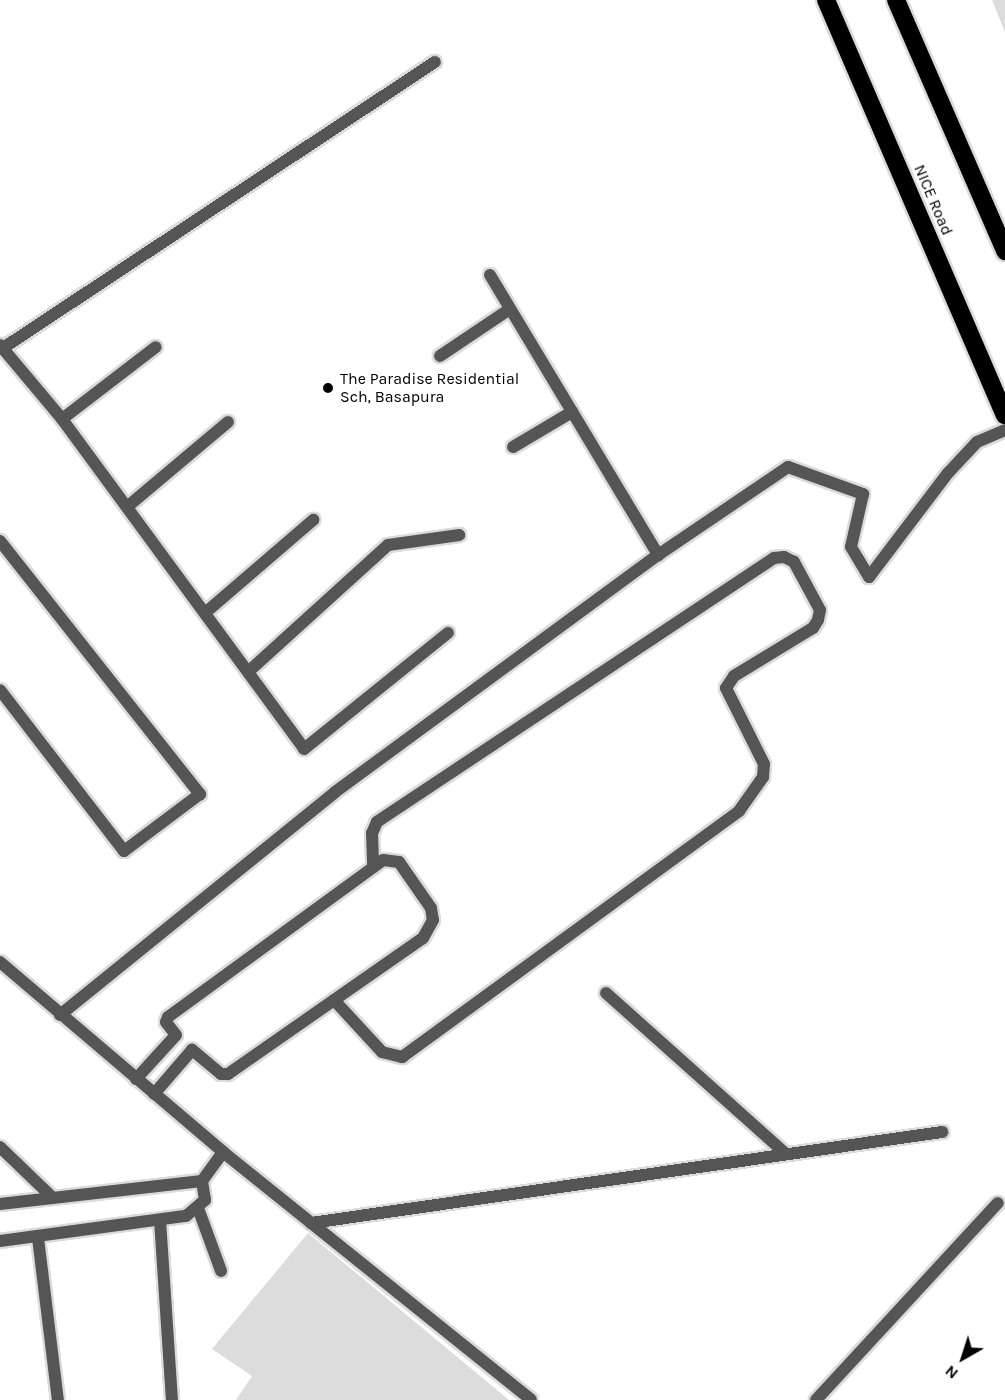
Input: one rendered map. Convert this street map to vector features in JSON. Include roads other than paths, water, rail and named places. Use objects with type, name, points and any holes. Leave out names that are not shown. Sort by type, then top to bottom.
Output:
[{"type":"highway","name":"NICE Road","points":[[826,0],[1005,415]]},
{"type":"highway","points":[[896,0],[1005,251]]},
{"type":"street","points":[[435,62],[1,346],[62,418],[304,748],[448,633]]},
{"type":"street","points":[[489,275],[658,555]]},
{"type":"street","points":[[440,356],[510,309]]},
{"type":"street","points":[[62,418],[156,347]]},
{"type":"street","points":[[513,447],[572,412]]},
{"type":"street","points":[[127,507],[228,422]]},
{"type":"street","points":[[60,1015],[334,792],[658,555],[788,467],[863,494],[851,546],[869,577],[948,473],[977,442],[1005,430]]},
{"type":"street","points":[[205,613],[313,520]]},
{"type":"street","points":[[248,672],[388,545],[459,535]]},
{"type":"street","points":[[0,541],[200,794],[124,851],[0,690]]},
{"type":"street","points":[[334,1000],[382,1052],[402,1057],[739,811],[763,777],[764,764],[726,688],[734,676],[813,628],[818,620],[819,610],[794,562],[784,557],[774,558],[377,822],[372,833],[373,867]]},
{"type":"street","points":[[383,860],[399,862],[427,898],[433,920],[423,938],[228,1074],[221,1074],[176,1035],[166,1022],[168,1017],[373,867],[383,860]]},
{"type":"street","points":[[0,963],[223,1152],[531,1400]]},
{"type":"street","points":[[606,993],[786,1154]]},
{"type":"street","points":[[136,1079],[176,1035]]},
{"type":"street","points":[[154,1094],[192,1050]]},
{"type":"street","points":[[311,1223],[942,1132]]},
{"type":"street","points":[[0,1147],[51,1196]]},
{"type":"street","points":[[0,1241],[38,1238],[186,1215],[198,1208],[205,1200],[202,1181],[223,1152]]},
{"type":"street","points":[[0,1204],[51,1196],[202,1181]]},
{"type":"street","points":[[816,1400],[998,1203]]},
{"type":"street","points":[[198,1208],[221,1271]]},
{"type":"street","points":[[160,1220],[172,1400]]},
{"type":"street","points":[[38,1238],[58,1400]]},
{"type":"place","name":"The Paradise Residential Sch, Basapura","points":[[328,388]]}]
